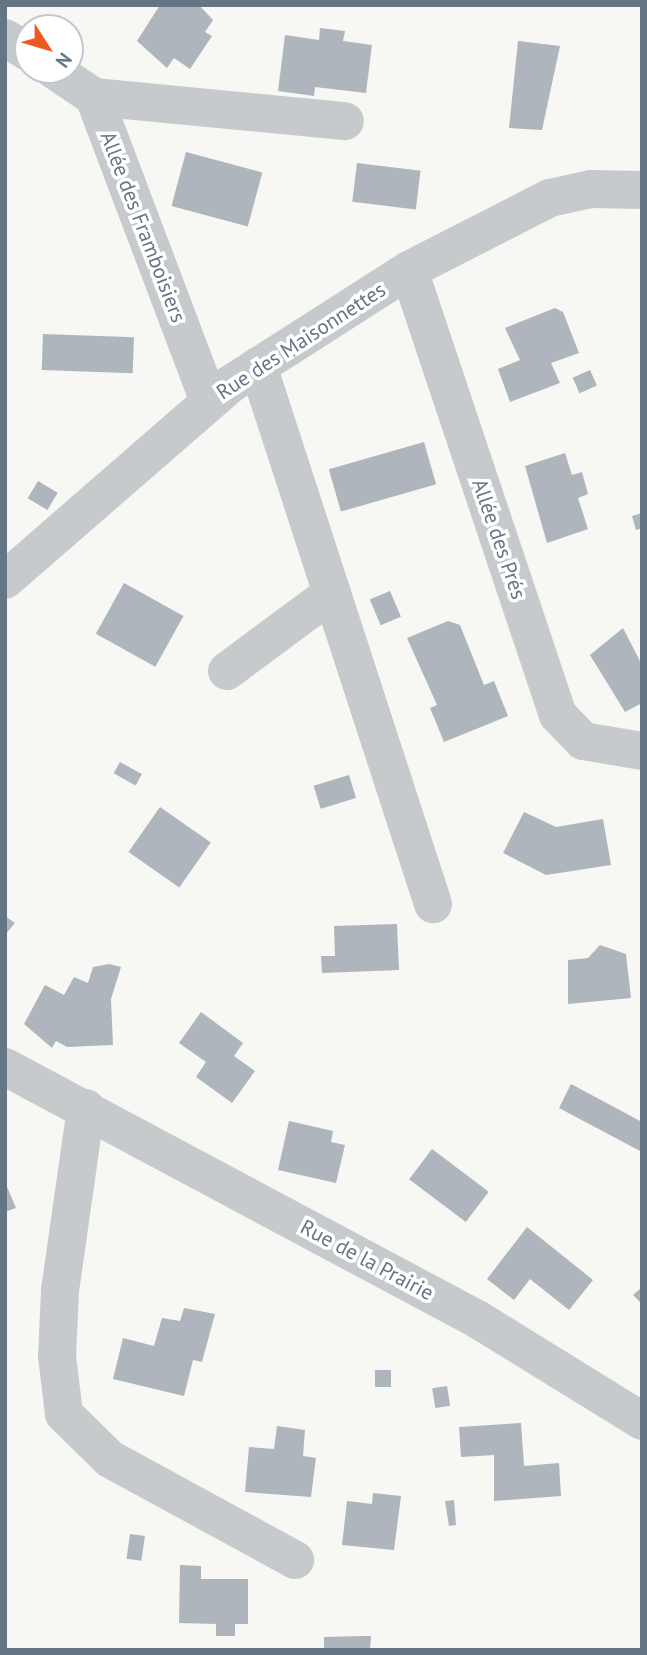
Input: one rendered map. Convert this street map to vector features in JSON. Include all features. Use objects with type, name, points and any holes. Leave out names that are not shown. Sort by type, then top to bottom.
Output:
[{"type":"street","points":[[75,84],[94,97],[345,121]]},
{"type":"street","name":"Allée des Framboisiers","points":[[94,97],[209,401]]},
{"type":"street","name":"Rue des Maisonnettes","points":[[5,580],[209,401],[258,366],[410,271],[550,198],[591,189],[642,190]]},
{"type":"street","name":"Allée des Prés","points":[[410,271],[558,715],[583,741],[642,751]]},
{"type":"street","points":[[258,366],[433,904]]},
{"type":"street","points":[[227,671],[332,593]]},
{"type":"street","name":"Rue de la Prairie","points":[[5,1067],[477,1319],[642,1421]]},
{"type":"street","points":[[86,1108],[60,1291],[57,1356],[64,1414],[110,1459],[295,1560]]},
{"type":"building","points":[[160,5],[199,5],[213,20],[205,32],[212,36],[190,69],[174,58],[167,68],[137,41]]},
{"type":"building","points":[[320,28],[345,31],[343,41],[372,45],[366,93],[315,87],[314,96],[278,91],[285,35],[319,40]]},
{"type":"building","points":[[518,41],[560,46],[542,130],[509,128]]},
{"type":"building","points":[[186,152],[262,172],[248,227],[172,206]]},
{"type":"building","points":[[357,163],[421,171],[416,210],[352,202]]},
{"type":"building","points":[[555,308],[563,312],[579,353],[551,363],[560,383],[510,402],[498,369],[520,360],[505,328]]},
{"type":"building","points":[[43,334],[134,337],[133,373],[42,370]]},
{"type":"building","points":[[590,370],[597,386],[580,393],[573,378]]},
{"type":"building","points":[[424,442],[436,484],[341,512],[329,469]]},
{"type":"building","points":[[565,453],[572,475],[582,472],[588,494],[578,498],[588,529],[547,543],[525,466]]},
{"type":"building","points":[[38,481],[58,493],[47,510],[28,498]]},
{"type":"building","points":[[642,513],[642,528],[636,530],[632,516]]},
{"type":"building","points":[[124,583],[183,616],[155,667],[96,634]]},
{"type":"building","points":[[390,591],[401,617],[381,625],[370,600]]},
{"type":"building","points":[[448,621],[460,625],[484,685],[494,681],[508,716],[444,742],[430,708],[437,705],[407,638]]},
{"type":"building","points":[[623,628],[642,665],[642,703],[625,712],[590,655]]},
{"type":"building","points":[[120,762],[142,774],[136,785],[114,773]]},
{"type":"building","points":[[349,775],[356,798],[321,809],[314,786]]},
{"type":"building","points":[[160,807],[211,843],[179,888],[128,852]]},
{"type":"building","points":[[524,812],[556,827],[603,819],[611,865],[546,875],[503,853]]},
{"type":"building","points":[[5,916],[15,923],[5,935]]},
{"type":"building","points":[[397,924],[399,970],[322,973],[321,956],[335,956],[334,926]]},
{"type":"building","points":[[600,945],[626,954],[631,998],[568,1004],[568,960],[588,958]]},
{"type":"building","points":[[109,964],[121,967],[111,999],[113,1045],[67,1047],[56,1041],[52,1048],[24,1024],[45,985],[64,995],[74,977],[88,983],[93,967]]},
{"type":"building","points":[[201,1012],[243,1043],[234,1056],[255,1071],[232,1103],[196,1077],[206,1062],[179,1043]]},
{"type":"building","points":[[571,1084],[642,1122],[642,1152],[559,1108]]},
{"type":"building","points":[[289,1121],[333,1131],[331,1142],[345,1145],[336,1183],[278,1170]]},
{"type":"building","points":[[432,1149],[489,1192],[466,1222],[409,1179]]},
{"type":"building","points":[[5,1182],[16,1208],[5,1212]]},
{"type":"building","points":[[527,1227],[593,1280],[569,1310],[530,1279],[514,1300],[487,1279]]},
{"type":"building","points":[[642,1287],[642,1304],[633,1295]]},
{"type":"building","points":[[184,1308],[215,1314],[202,1362],[193,1360],[184,1396],[113,1379],[123,1338],[154,1346],[162,1318],[180,1321]]},
{"type":"building","points":[[375,1370],[391,1370],[391,1387],[375,1387]]},
{"type":"building","points":[[447,1386],[450,1406],[435,1408],[432,1388]]},
{"type":"building","points":[[521,1423],[524,1466],[559,1463],[561,1496],[494,1501],[494,1455],[461,1457],[459,1427]]},
{"type":"building","points":[[277,1426],[305,1430],[303,1456],[316,1458],[311,1497],[245,1492],[249,1447],[274,1449]]},
{"type":"building","points":[[373,1493],[401,1496],[394,1550],[342,1545],[347,1501],[372,1504]]},
{"type":"building","points":[[454,1500],[456,1525],[449,1526],[445,1501]]},
{"type":"building","points":[[130,1534],[145,1536],[141,1561],[127,1559]]},
{"type":"building","points":[[180,1565],[201,1566],[201,1579],[248,1579],[248,1624],[235,1624],[235,1636],[216,1636],[216,1624],[179,1623]]},
{"type":"building","points":[[371,1636],[370,1650],[324,1650],[324,1637]]}]
